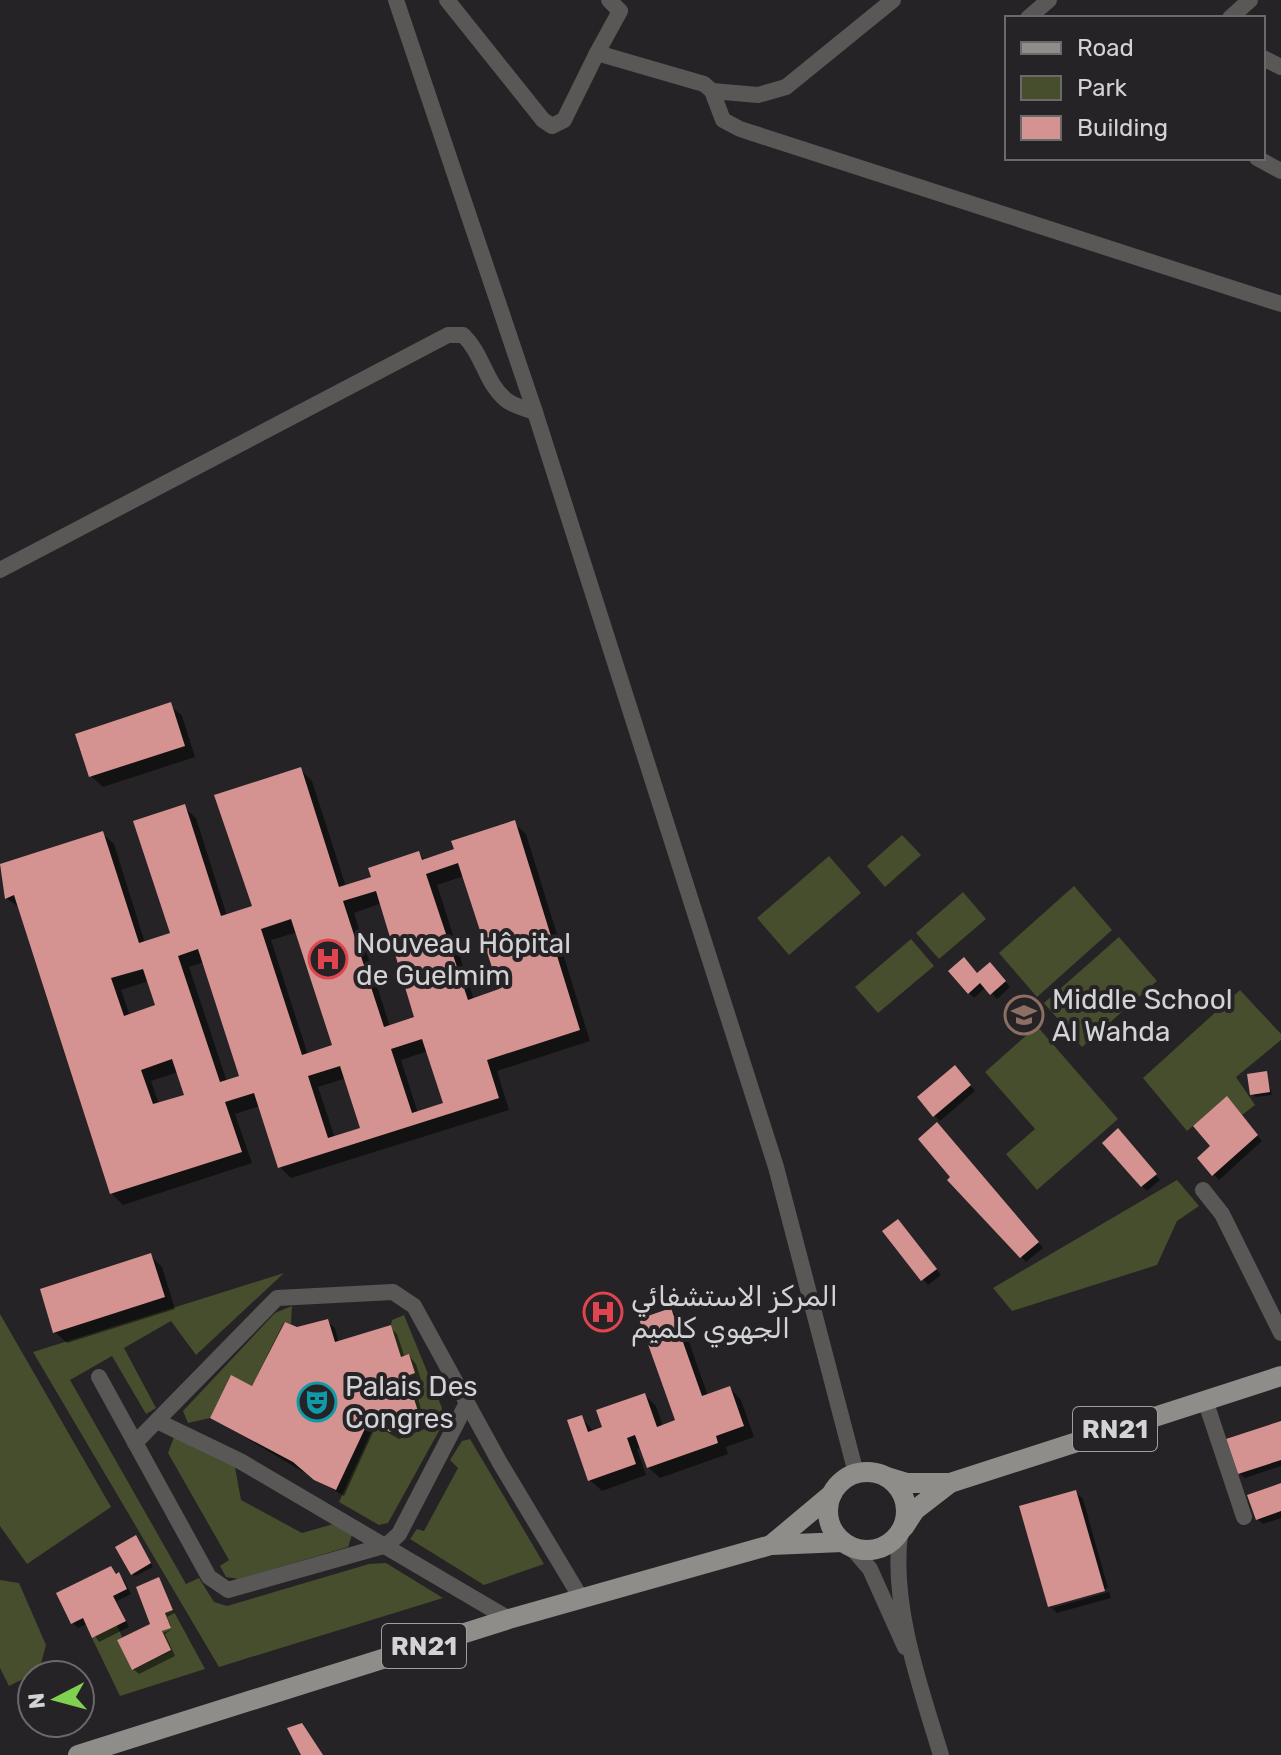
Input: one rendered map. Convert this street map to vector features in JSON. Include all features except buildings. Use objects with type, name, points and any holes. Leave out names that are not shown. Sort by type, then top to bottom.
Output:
[{"type":"main road","name":"RN21","points":[[771,1545],[832,1494],[842,1481],[856,1473],[871,1472],[907,1483],[950,1483],[1281,1376]]},
{"type":"main road","points":[[887,1477],[905,1499],[901,1530]]},
{"type":"main road","name":"RN21","points":[[78,1755],[509,1619],[771,1545],[847,1545],[873,1550],[883,1547],[901,1530],[915,1510],[950,1483]]},
{"type":"main road","points":[[832,1494],[828,1516],[833,1531],[847,1545]]},
{"type":"street","points":[[396,0],[535,412],[776,1167],[856,1473]]},
{"type":"street","points":[[447,0],[543,120],[552,126],[564,120],[620,4]]},
{"type":"street","points":[[597,53],[678,75],[712,91],[758,95],[786,87],[893,0]]},
{"type":"street","points":[[1030,16],[1049,0]]},
{"type":"street","points":[[1232,16],[1250,0]]},
{"type":"street","points":[[712,91],[723,120],[740,129],[1281,304]]},
{"type":"street","points":[[1261,160],[1281,171]]},
{"type":"street","points":[[0,570],[448,335],[463,335],[478,349],[493,385],[506,401],[535,412]]},
{"type":"street","points":[[1203,1190],[1222,1214],[1281,1333]]},
{"type":"street","points":[[135,1443],[268,1304],[287,1295],[393,1292],[414,1306],[581,1598]]},
{"type":"street","points":[[99,1377],[209,1577],[228,1590],[387,1545],[399,1534],[467,1403]]},
{"type":"street","points":[[1205,1400],[1244,1517]]},
{"type":"street","points":[[157,1421],[240,1461],[509,1619]]},
{"type":"street","points":[[901,1530],[896,1564],[917,1674],[941,1755]]},
{"type":"street","points":[[847,1545],[870,1569],[917,1674]]},
{"type":"green space","points":[[902,835],[921,855],[885,887],[867,866]]},
{"type":"green space","points":[[829,856],[861,893],[789,955],[757,918]]},
{"type":"green space","points":[[1074,886],[1112,930],[1037,997],[999,953]]},
{"type":"green space","points":[[963,892],[986,919],[939,959],[916,933]]},
{"type":"green space","points":[[1119,937],[1157,981],[1082,1047],[1044,1003]]},
{"type":"green space","points":[[911,939],[934,966],[878,1013],[855,987]]},
{"type":"green space","points":[[1240,990],[1281,1034],[1281,1040],[1236,1077],[1255,1105],[1242,1115],[1227,1097],[1187,1131],[1143,1078]]},
{"type":"green space","points":[[1037,1026],[1118,1119],[1037,1190],[1006,1154],[1035,1129],[985,1072]]},
{"type":"green space","points":[[1177,1180],[1199,1206],[1177,1221],[1157,1265],[1012,1311],[993,1288]]},
{"type":"green space","points":[[284,1273],[196,1355],[171,1321],[124,1348],[156,1408],[146,1414],[112,1356],[70,1380],[186,1584],[199,1578],[214,1602],[227,1606],[369,1564],[386,1563],[443,1598],[219,1667],[33,1352]]},
{"type":"green space","points":[[292,1306],[291,1324],[284,1322],[252,1386],[231,1376],[210,1418],[188,1423],[183,1411],[275,1313]]},
{"type":"green space","points":[[0,1314],[111,1507],[27,1564],[0,1526]]},
{"type":"green space","points":[[404,1315],[442,1408],[440,1429],[388,1523],[379,1525],[339,1502],[375,1424],[390,1432],[421,1421],[407,1376],[415,1373],[410,1355],[401,1357],[391,1325],[392,1320]]},
{"type":"green space","points":[[174,1437],[235,1467],[241,1500],[302,1533],[337,1523],[352,1535],[348,1547],[239,1579],[226,1577],[220,1566],[229,1560],[168,1453]]},
{"type":"green space","points":[[470,1439],[544,1564],[484,1585],[410,1539],[417,1529],[424,1531],[458,1468],[450,1460],[462,1441]]},
{"type":"green space","points":[[0,1580],[19,1583],[46,1645],[42,1659],[16,1659],[16,1682],[9,1686],[0,1668]]},
{"type":"green space","points":[[173,1610],[205,1669],[120,1696],[92,1638],[117,1625],[122,1637],[117,1640],[132,1670],[171,1651],[162,1631],[170,1628],[165,1613]]},
{"type":"place","name":"Nouveau Hôpital de Guelmim","points":[[328,959]]},
{"type":"place","name":"Middle School Al Wahda","points":[[1024,1015]]},
{"type":"place","name":"المركز الاستشفائي الجهوي كلميم","points":[[603,1312]]},
{"type":"place","name":"Palais Des Congres","points":[[317,1402]]}]
